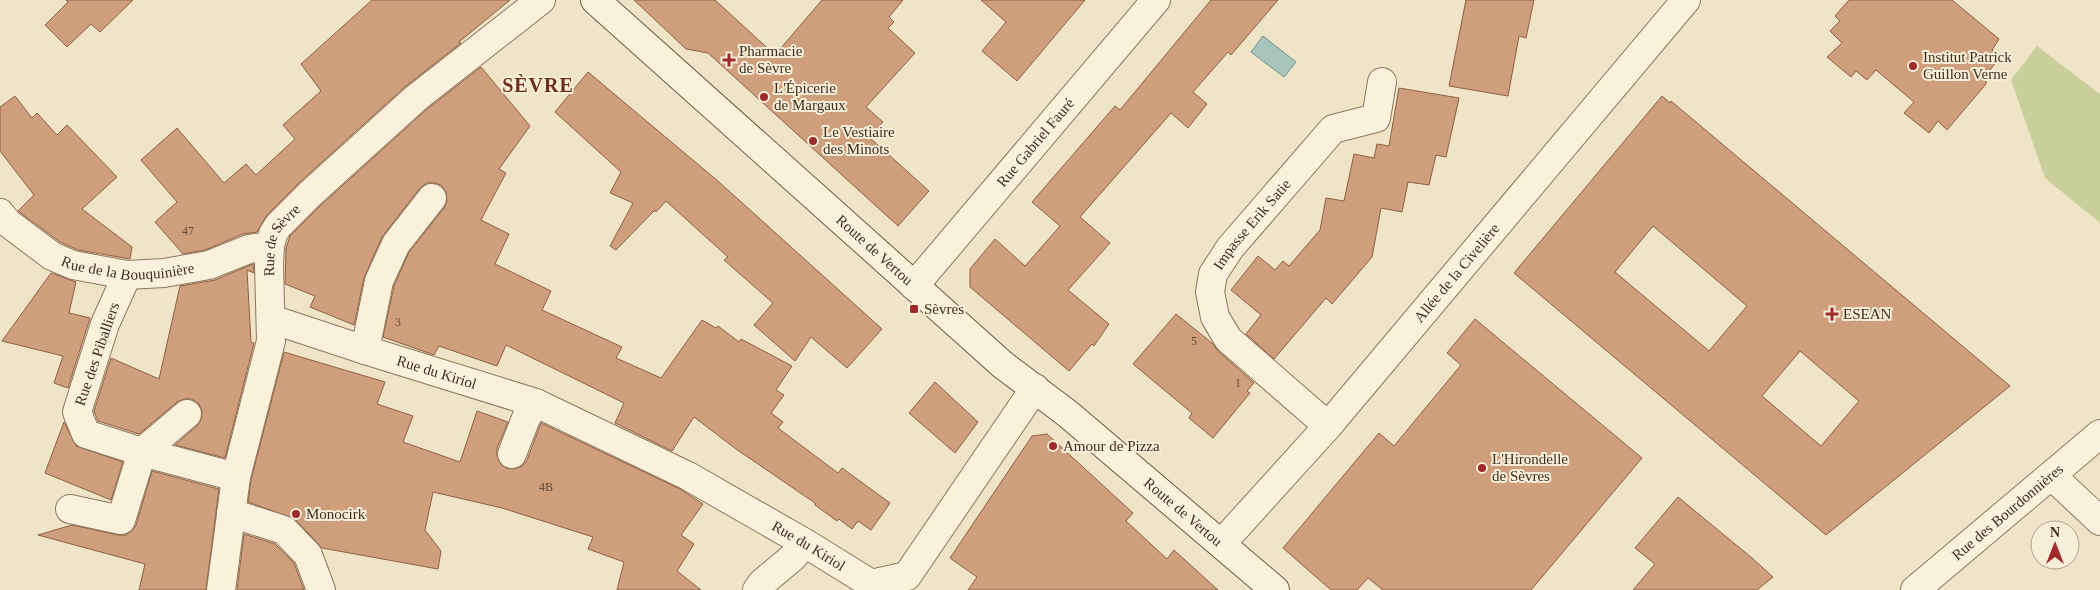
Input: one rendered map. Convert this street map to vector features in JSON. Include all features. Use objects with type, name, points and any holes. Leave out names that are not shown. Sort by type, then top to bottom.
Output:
[{"type":"street","name":"Rue de Sèvre","points":[[221,590],[236,477],[271,341],[270,246],[278,226],[310,194],[416,98],[541,0]]},
{"type":"street","name":"Route de Vertou","points":[[595,0],[1003,365],[1035,388],[1222,543],[1275,590]]},
{"type":"street","name":"Rue Gabriel Fauré","points":[[914,286],[1156,0]]},
{"type":"street","name":"Allée de la Civelière","points":[[1222,543],[1328,426],[1686,0]]},
{"type":"street","name":"Impasse Erik Satie","points":[[1328,426],[1228,339],[1215,317],[1210,292],[1213,274],[1230,248],[1332,129],[1376,118],[1382,82]]},
{"type":"street","points":[[365,350],[379,281],[396,244],[432,198]]},
{"type":"street","name":"Rue de la Bouquinière","points":[[0,214],[8,223],[52,256],[73,265],[127,275],[164,272],[209,265],[248,249],[270,246]]},
{"type":"street","name":"Rue des Piballiers","points":[[127,275],[105,324],[76,412],[86,434],[142,452],[236,477]]},
{"type":"street","name":"Rue du Kiriol","points":[[271,318],[365,350],[536,403],[688,476],[805,543],[871,584],[907,576],[1035,388]]},
{"type":"street","points":[[512,454],[526,418],[536,403]]},
{"type":"street","points":[[70,509],[121,520],[142,452],[187,414]]},
{"type":"street","name":"Rue des Bourdonnières","points":[[1915,590],[2100,434]]},
{"type":"street","points":[[2052,476],[2100,521]]},
{"type":"street","points":[[231,513],[284,530],[308,555],[321,590]]},
{"type":"street","points":[[757,590],[762,583],[793,557],[805,543]]},
{"type":"green space","points":[[2037,46],[2100,94],[2100,223],[2045,178],[2011,80]]},
{"type":"water","points":[[1263,36],[1296,62],[1284,77],[1251,52]]},
{"type":"building","points":[[66,0],[133,0],[100,32],[91,24],[67,47],[45,25],[68,2]]},
{"type":"building","points":[[372,0],[510,0],[459,42],[461,43],[406,86],[300,182],[267,215],[257,232],[243,234],[205,250],[183,254],[155,222],[177,202],[141,160],[177,128],[224,183],[246,164],[256,175],[295,139],[283,125],[321,91],[301,64]]},
{"type":"building","points":[[634,0],[715,0],[775,55],[822,0],[903,0],[889,17],[894,22],[888,28],[915,53],[866,107],[883,122],[869,137],[929,191],[898,226],[708,53],[686,49]]},
{"type":"building","points":[[981,0],[1085,0],[1017,81],[982,51],[1006,22]]},
{"type":"building","points":[[1211,0],[1278,0],[1231,55],[1228,52],[1193,92],[1207,104],[1188,128],[1171,113],[1080,217],[1110,243],[1068,290],[1109,324],[1094,346],[1092,344],[1069,371],[970,287],[970,269],[995,239],[1025,266],[1060,226],[1032,202],[1115,106],[1120,110]]},
{"type":"building","points":[[1466,0],[1534,0],[1526,38],[1519,36],[1508,96],[1449,86]]},
{"type":"building","name":"Institut Patrick Guillon Verne","points":[[1849,0],[1952,0],[1999,39],[1992,50],[2001,56],[1986,75],[1986,84],[1947,130],[1938,121],[1929,133],[1904,113],[1914,102],[1876,70],[1867,80],[1856,71],[1851,77],[1827,57],[1842,43],[1830,31],[1840,21],[1835,16]]},
{"type":"building","points":[[481,67],[530,126],[499,169],[506,173],[481,220],[509,234],[495,264],[551,291],[542,310],[622,347],[616,358],[661,378],[702,320],[716,328],[718,326],[739,342],[741,339],[792,366],[776,390],[784,395],[771,413],[783,422],[778,428],[838,473],[842,468],[890,503],[871,530],[858,521],[852,529],[839,519],[837,521],[815,505],[815,503],[736,449],[694,417],[672,451],[615,423],[624,403],[506,345],[497,366],[439,346],[434,355],[383,337],[394,286],[409,252],[444,208],[447,201],[446,192],[441,185],[427,183],[420,188],[382,237],[364,278],[354,325],[310,307],[315,296],[285,284],[286,248],[290,236],[321,205],[426,110]]},
{"type":"building","points":[[588,72],[719,182],[882,329],[847,368],[811,337],[795,361],[754,325],[773,303],[724,260],[728,257],[666,201],[616,250],[610,246],[633,203],[610,193],[621,172],[555,112]]},
{"type":"building","points":[[1399,88],[1459,98],[1446,157],[1436,155],[1429,185],[1408,182],[1402,212],[1381,208],[1372,257],[1332,304],[1326,298],[1274,359],[1246,334],[1261,315],[1231,290],[1258,256],[1275,270],[1283,261],[1289,266],[1320,230],[1326,198],[1344,201],[1354,154],[1374,158],[1377,144],[1389,146]]},
{"type":"building","points":[[15,96],[32,118],[37,113],[57,135],[67,125],[117,177],[82,209],[132,247],[130,259],[78,250],[60,242],[18,211],[34,195],[0,151],[0,107]]},
{"type":"building","name":"ESEAN","points":[[1662,96],[1670,103],[1671,101],[2010,386],[1826,535],[1514,273]],"holes":[[[1653,226],[1747,306],[1709,351],[1615,272]],[[1800,351],[1859,401],[1821,446],[1762,396]]]},
{"type":"building","points":[[253,264],[254,273],[247,270],[251,342],[254,343],[225,458],[175,445],[197,426],[201,420],[202,412],[199,404],[192,399],[184,399],[177,402],[139,434],[98,421],[94,411],[111,358],[159,379],[180,286],[215,280]]},
{"type":"building","points":[[51,273],[76,282],[69,313],[90,318],[68,388],[54,383],[63,356],[2,341]]},
{"type":"building","points":[[1176,314],[1212,343],[1218,351],[1254,383],[1247,391],[1250,393],[1213,438],[1189,418],[1192,413],[1133,364]]},
{"type":"building","name":"L'Hirondelle de Sèvres","points":[[1475,319],[1642,458],[1531,590],[1383,590],[1368,578],[1357,590],[1331,590],[1283,548],[1379,433],[1394,446],[1461,365],[1447,353]]},
{"type":"building","points":[[284,352],[385,382],[377,404],[413,416],[403,442],[460,462],[477,411],[508,422],[497,448],[497,456],[500,463],[506,468],[514,469],[522,466],[527,460],[541,423],[680,489],[703,504],[681,535],[694,544],[677,571],[701,590],[617,590],[624,562],[588,549],[593,537],[502,508],[433,492],[425,530],[441,551],[438,569],[322,548],[295,519],[248,502],[251,480]]},
{"type":"building","points":[[935,382],[978,422],[955,453],[909,413]]},
{"type":"building","points":[[64,422],[76,446],[123,462],[111,500],[45,473]]},
{"type":"building","points":[[1047,434],[1133,513],[1126,521],[1167,559],[1174,550],[1218,590],[968,590],[977,577],[950,558],[1032,436]]},
{"type":"building","points":[[152,471],[219,489],[206,590],[139,590],[145,564],[38,535],[72,525],[126,535],[136,525]]},
{"type":"building","points":[[1678,497],[1773,577],[1757,590],[1633,590],[1655,564],[1635,548]]},
{"type":"building","points":[[244,534],[275,544],[294,563],[304,590],[237,590]]},
{"type":"place","name":"Pharmacie de Sèvre","points":[[729,60]]},
{"type":"place","name":"Institut Patrick Guillon Verne","points":[[1913,66]]},
{"type":"place","name":"L'Épicerie de Margaux","points":[[764,97]]},
{"type":"place","name":"Le Vestiaire des Minots","points":[[813,141]]},
{"type":"place","name":"Sèvres","points":[[914,309]]},
{"type":"place","name":"ESEAN","points":[[1832,314]]},
{"type":"place","name":"Amour de Pizza","points":[[1053,446]]},
{"type":"place","name":"L'Hirondelle de Sèvres","points":[[1482,468]]},
{"type":"place","name":"Monocirk","points":[[296,514]]},
{"type":"district","name":"SÈVRE","points":[[538,85]]}]
